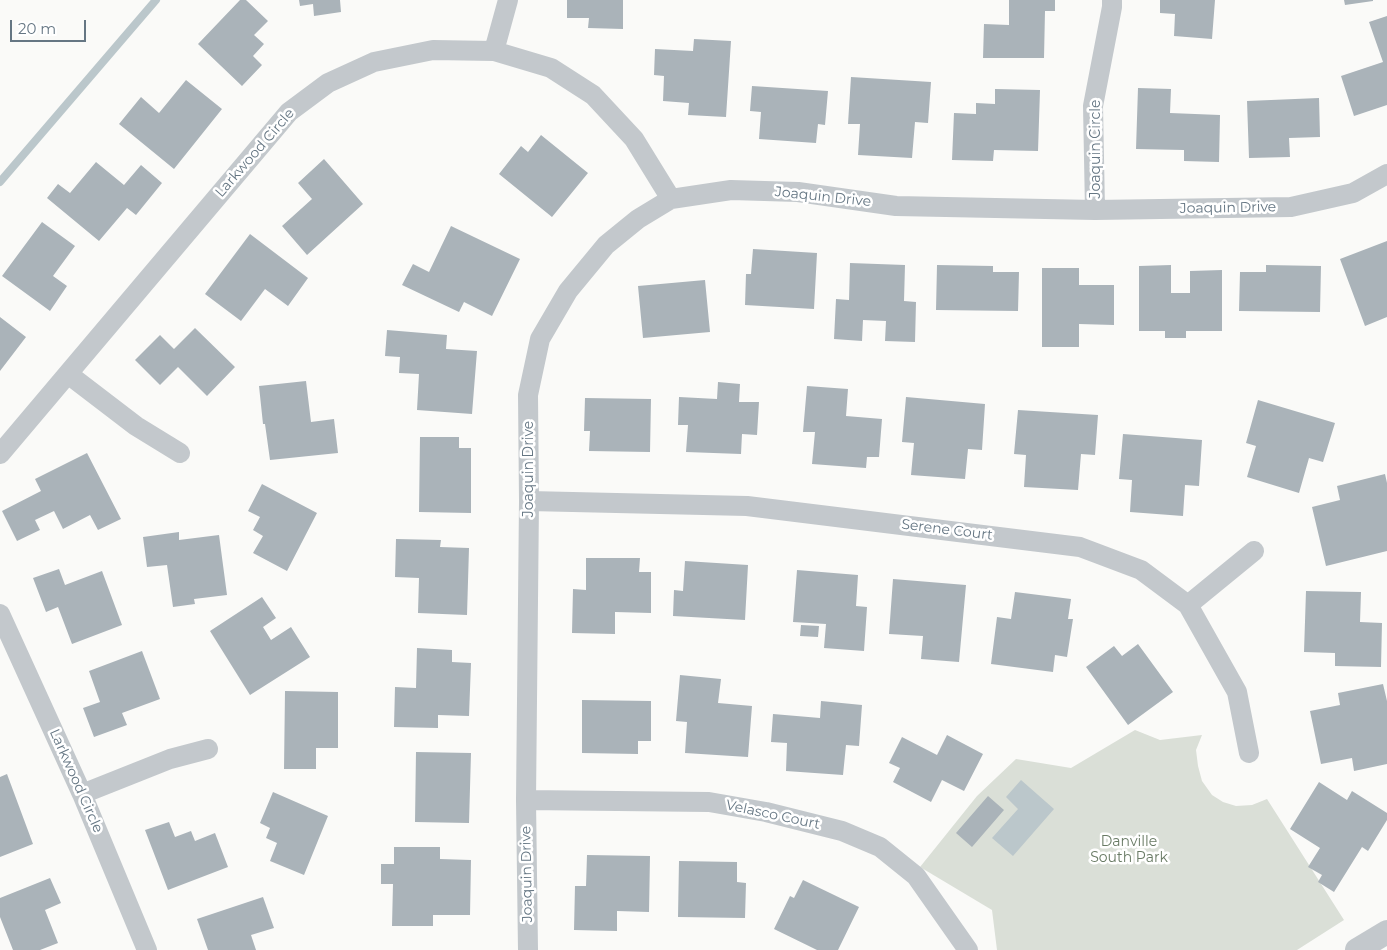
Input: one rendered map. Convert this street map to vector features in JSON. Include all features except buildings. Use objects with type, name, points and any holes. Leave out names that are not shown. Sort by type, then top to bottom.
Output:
[{"type":"street","points":[[494,51],[508,0]]},
{"type":"street","name":"Joaquin Circle","points":[[1096,210],[1093,106],[1112,0]]},
{"type":"street","name":"Larkwood Circle","points":[[0,454],[289,112],[328,83],[374,62],[433,50],[494,51],[551,68],[593,94],[634,140],[671,199]]},
{"type":"street","name":"Joaquin Drive","points":[[528,950],[526,800],[529,501],[528,395],[540,339],[568,291],[606,245],[638,219],[671,199],[731,190],[798,192],[896,206],[1096,210],[1291,207],[1353,193],[1387,174]]},
{"type":"street","points":[[68,374],[136,426],[180,453]]},
{"type":"street","name":"Serene Court","points":[[529,501],[747,506],[1080,547],[1141,570],[1188,605],[1237,692],[1250,753]]},
{"type":"street","points":[[1188,605],[1254,551]]},
{"type":"street","name":"Larkwood Circle","points":[[0,614],[82,794],[147,950]]},
{"type":"street","points":[[82,794],[170,759],[208,749]]},
{"type":"street","name":"Velasco Court","points":[[526,800],[710,802],[766,812],[842,831],[880,847],[916,876],[968,950]]},
{"type":"street","points":[[1358,950],[1387,932]]},
{"type":"green space","name":"Danville South Park","points":[[1135,730],[1160,740],[1202,735],[1196,750],[1198,766],[1202,781],[1212,795],[1223,802],[1236,806],[1252,805],[1267,799],[1344,920],[1297,950],[997,950],[992,910],[920,867],[977,796],[1016,759],[1071,768]]},
{"type":"shaded area","points":[[1021,780],[1054,809],[1013,856],[992,838],[1018,809],[1006,797]]},
{"type":"waterway","points":[[0,182],[156,0]]}]
